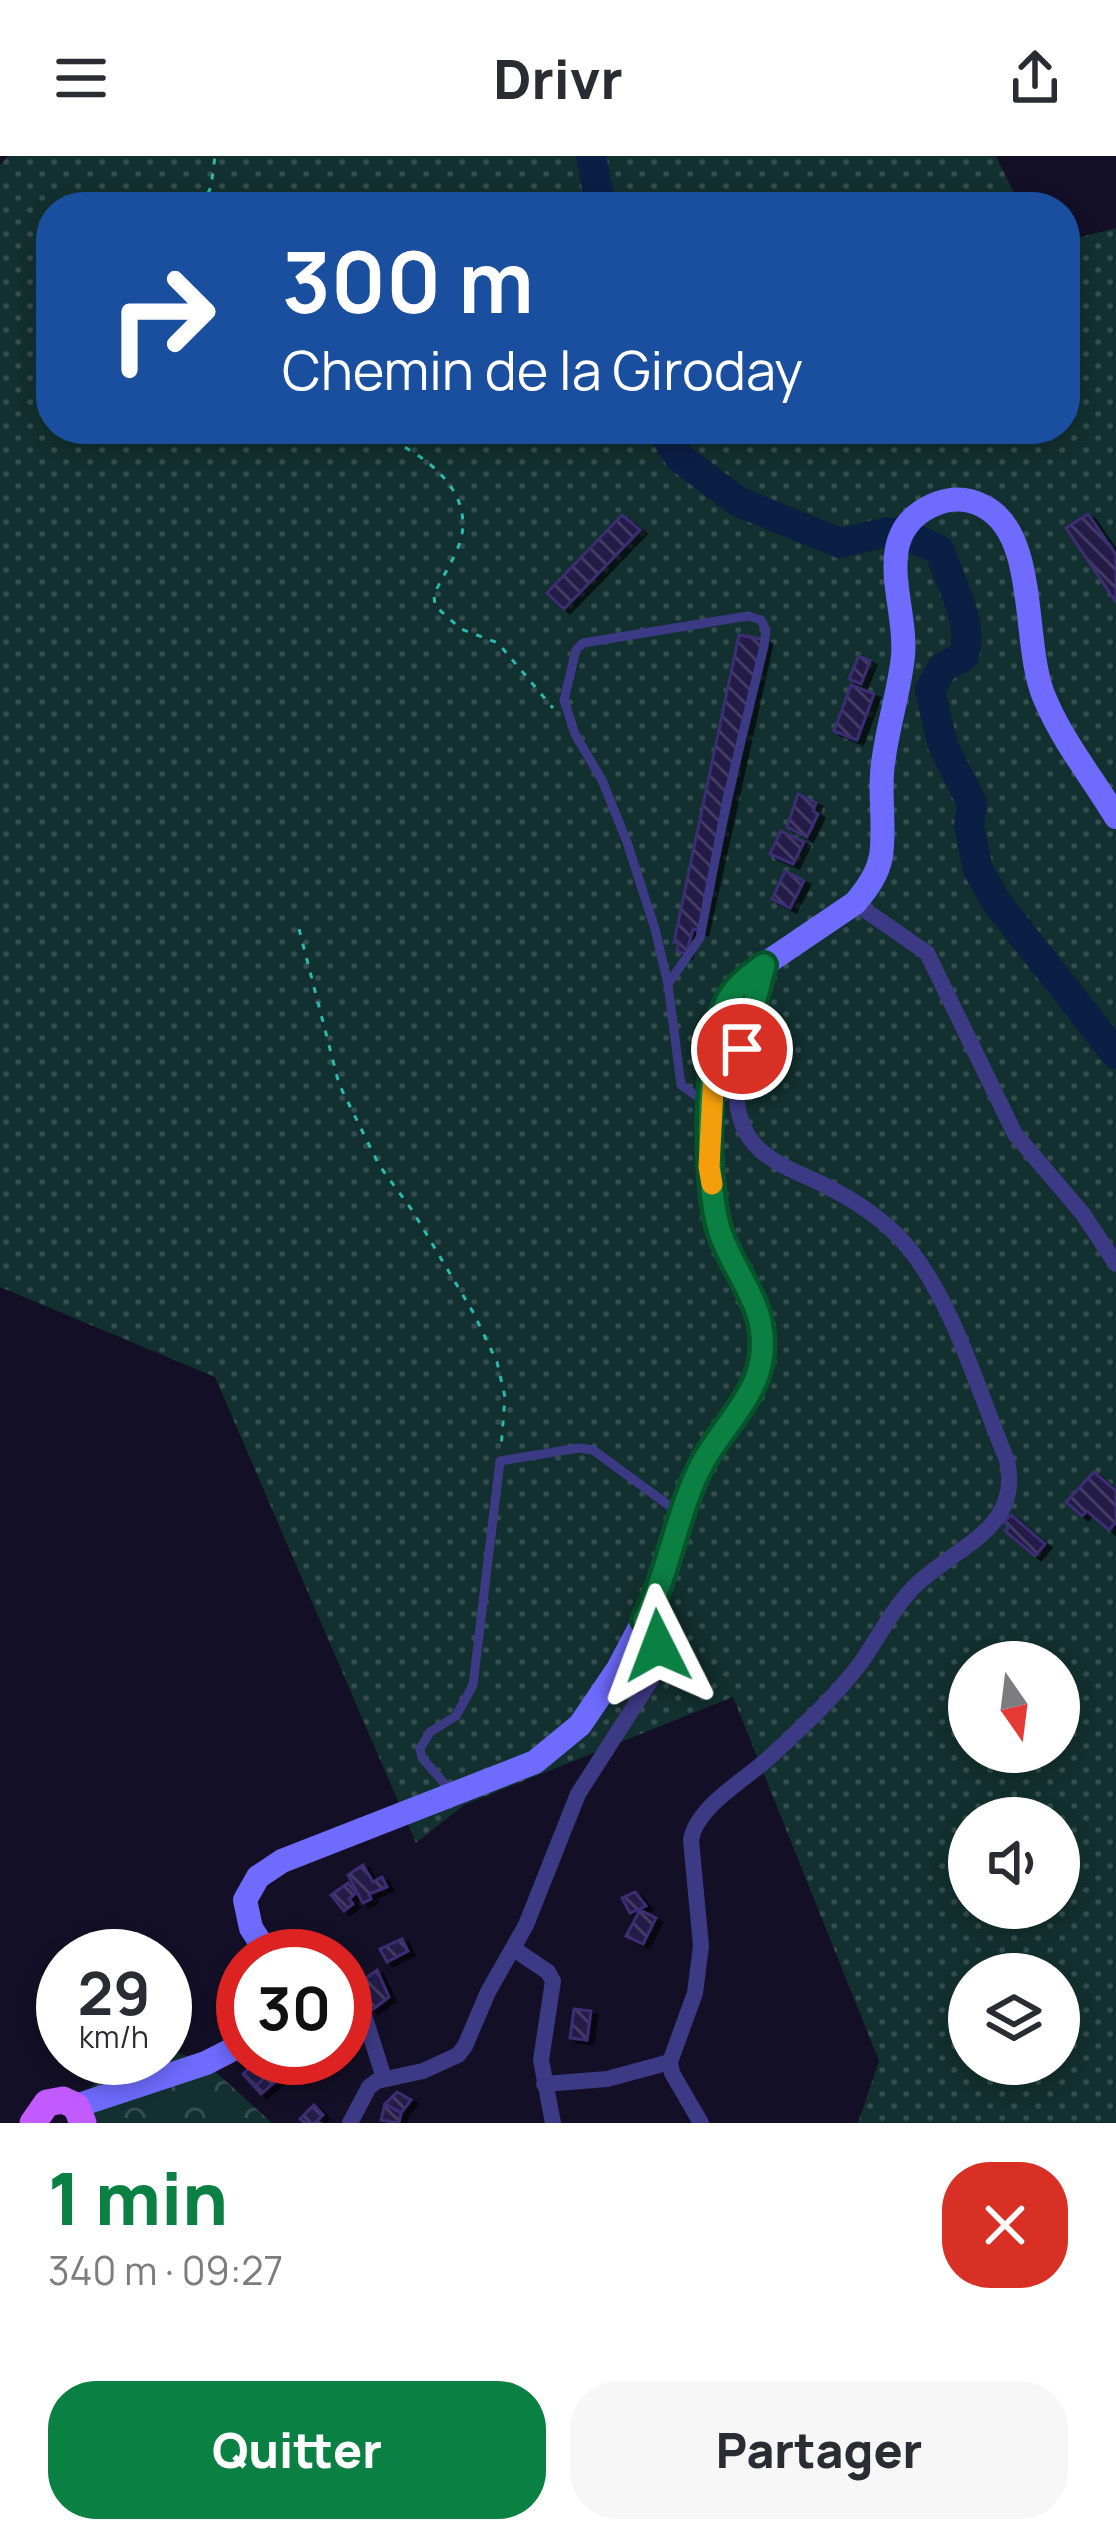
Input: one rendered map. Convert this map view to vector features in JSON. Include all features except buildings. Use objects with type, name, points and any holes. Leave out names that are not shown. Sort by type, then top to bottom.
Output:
[{"type":"main road","points":[[252,1929],[245,1900],[258,1877],[282,1861],[535,1762],[580,1725],[644,1620],[701,1465],[747,1396],[760,1366],[764,1326],[720,1232],[709,1167],[716,1033],[728,1000],[743,979],[855,903],[869,886],[881,858],[882,771],[904,651],[896,556],[900,534],[910,519],[934,504],[968,498],[991,509],[1008,526],[1019,552],[1035,667],[1045,700],[1116,817]]},
{"type":"main road","points":[[33,2123],[47,2103],[63,2099],[80,2114],[216,2058]]},
{"type":"street","points":[[855,903],[927,952],[1015,1134],[1083,1214],[1116,1264]]},
{"type":"street","points":[[701,2123],[670,2062],[694,1993],[701,1946],[693,1826],[808,1722],[858,1666],[912,1589],[990,1527],[1005,1508],[1012,1484],[1007,1460],[937,1292],[912,1251],[881,1219],[757,1148],[742,1126],[736,1095],[742,1049],[764,965]]},
{"type":"street","points":[[350,2123],[369,2087],[384,2078],[409,2077],[458,2055],[514,1949],[578,1794],[657,1664],[655,1633],[644,1620]]},
{"type":"street","points":[[514,1949],[548,1972],[553,1981],[541,2060],[553,2123]]},
{"type":"street","points":[[372,2040],[384,2078]]},
{"type":"street","points":[[544,2084],[607,2079],[670,2062]]},
{"type":"lane","points":[[668,984],[700,938],[766,630],[761,620],[748,616],[583,643],[576,650],[564,700],[626,842],[668,984],[681,1085],[712,1106]]},
{"type":"lane","points":[[454,1794],[422,1758],[420,1749],[430,1732],[456,1716],[473,1685],[500,1461],[579,1448],[593,1450],[682,1515]]},
{"type":"path","points":[[208,192],[215,156]]},
{"type":"path","points":[[395,444],[420,456],[458,498],[462,534],[434,595],[435,606],[461,629],[498,643],[555,711],[569,719]]},
{"type":"path","points":[[299,929],[339,1084],[379,1165],[412,1210],[497,1362],[505,1397],[500,1461]]},
{"type":"green space","points":[[8,156],[996,156],[1014,192],[36,192],[36,444],[1080,444],[1080,237],[1116,228],[1116,2123],[858,2123],[879,2061],[733,1697],[464,1805],[416,1843],[215,1377],[0,1287],[0,165]]},
{"type":"green space","points":[[192,2058],[216,2072],[216,2085],[230,2085],[272,2123],[83,2123],[76,2106],[93,2085],[192,2085]]},
{"type":"waterway","points":[[591,156],[598,192]]},
{"type":"waterway","points":[[671,444],[680,458],[739,502],[840,543],[887,532],[908,535],[939,550],[959,602],[966,643],[964,656],[942,668],[930,690],[943,746],[972,803],[969,826],[978,869],[995,900],[1116,1054]]},
{"type":"slow traffic","points":[[712,1184],[709,1167],[720,1020]]},
{"type":"route","points":[[658,1646],[650,1623],[644,1620],[676,1531],[701,1465],[747,1396],[760,1366],[764,1326],[720,1232],[709,1167],[716,1033],[728,1000],[743,979],[764,965],[742,1049]]}]
